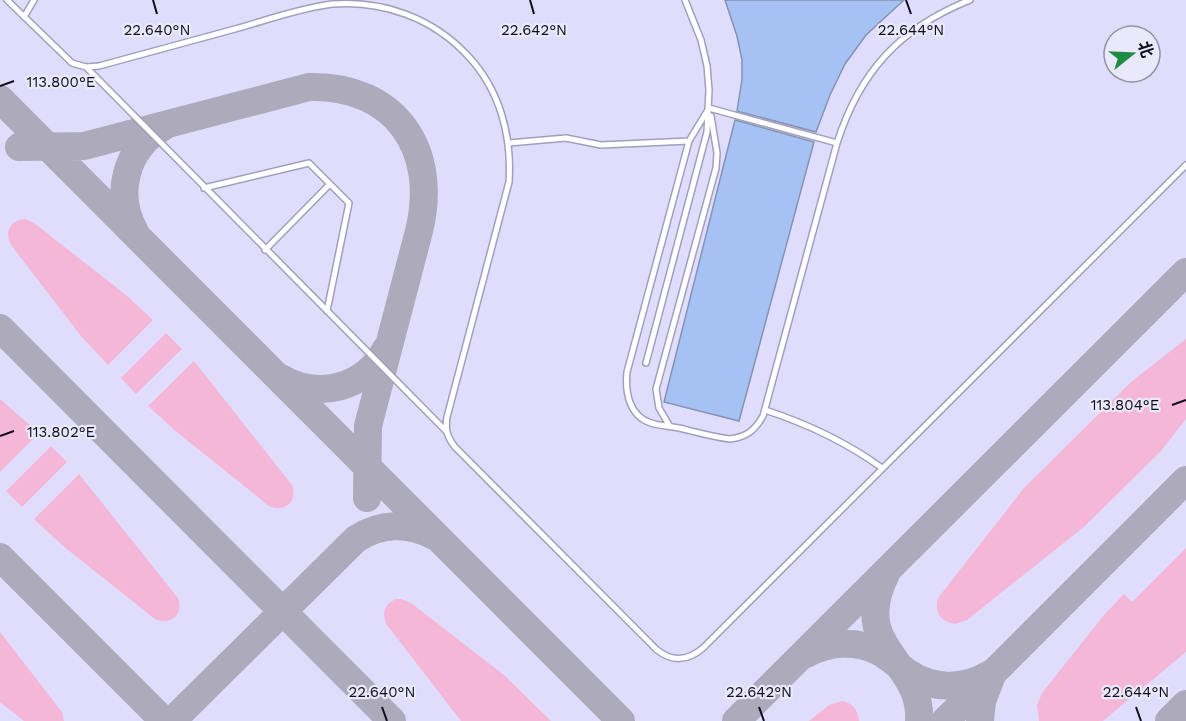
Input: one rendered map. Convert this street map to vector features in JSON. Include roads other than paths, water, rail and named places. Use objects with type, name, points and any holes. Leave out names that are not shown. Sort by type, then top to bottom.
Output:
[{"type":"lane","points":[[7,0],[64,57],[72,63],[86,67],[99,66],[318,6],[345,3],[381,6],[397,10],[424,21],[461,48],[491,88],[505,123],[509,143],[509,182],[447,417],[446,431]]},
{"type":"lane","points":[[24,17],[34,0]]},
{"type":"lane","points":[[646,363],[705,145],[709,108],[704,53],[685,0]]},
{"type":"lane","points":[[709,108],[688,141],[626,383],[634,411],[652,423],[722,438],[738,438],[753,431],[765,410],[837,143],[853,100],[873,69],[913,31],[949,9],[970,0]]},
{"type":"lane","points":[[86,67],[446,431],[455,447],[657,650],[675,659],[689,657],[703,648],[1186,165]]},
{"type":"lane","points":[[709,108],[837,143]]},
{"type":"lane","points":[[669,425],[659,408],[656,389],[716,168],[714,134],[709,108]]},
{"type":"lane","points":[[509,143],[567,138],[601,145],[688,141]]},
{"type":"lane","points":[[204,188],[309,163],[349,203],[327,311]]},
{"type":"lane","points":[[266,250],[330,184]]},
{"type":"lane","points":[[765,410],[796,420],[834,437],[882,468]]}]
